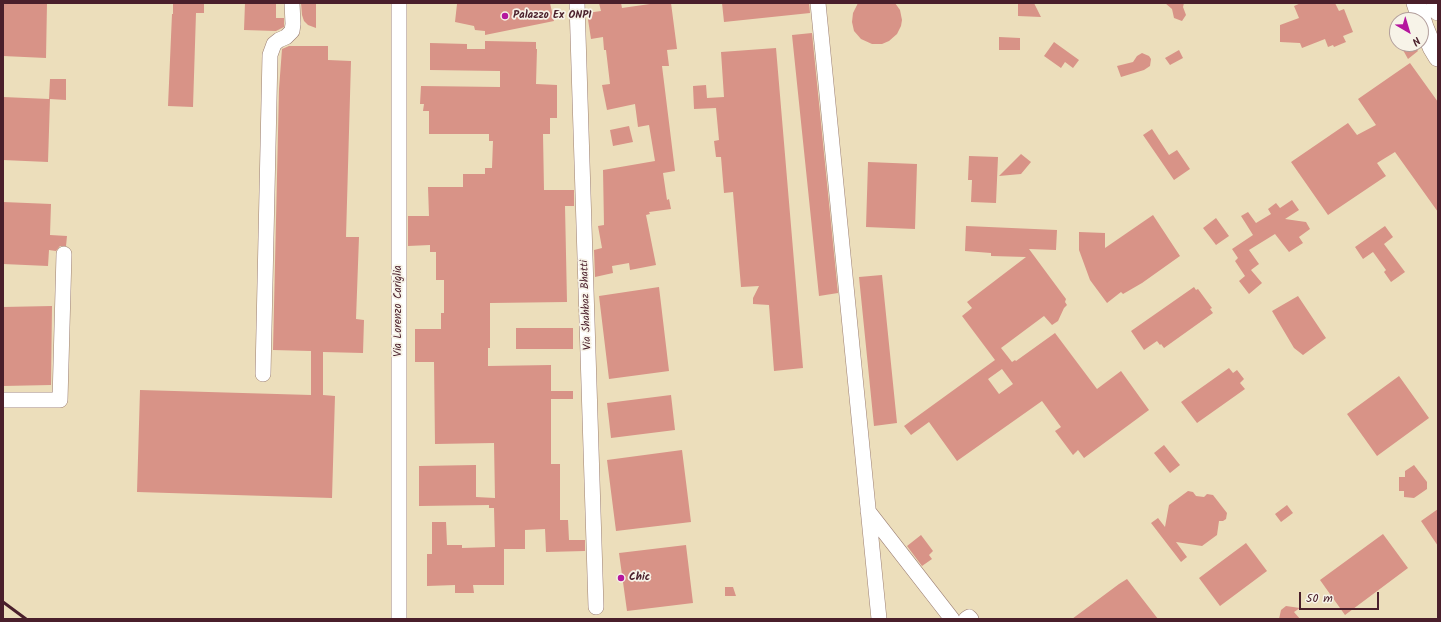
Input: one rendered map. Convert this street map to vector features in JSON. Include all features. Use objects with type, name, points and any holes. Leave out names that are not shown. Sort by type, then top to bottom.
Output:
[{"type":"main road","points":[[1416,3],[1424,27],[1438,57]]},
{"type":"main road","points":[[1436,3],[1438,11]]},
{"type":"street","points":[[263,374],[270,55],[274,44],[286,37],[292,31],[294,24],[292,3]]},
{"type":"street","name":"Via Lorenzo Cariglia","points":[[399,3],[399,619]]},
{"type":"street","name":"Via Shahbaz Bhatti","points":[[577,3],[596,607]]},
{"type":"street","points":[[818,3],[879,619]]},
{"type":"street","points":[[3,400],[60,400],[64,254]]},
{"type":"street","points":[[868,511],[952,619]]},
{"type":"street","points":[[966,619],[969,617],[971,619]]},
{"type":"building","points":[[3,3],[47,3],[46,58],[3,56]]},
{"type":"building","points":[[173,3],[204,3],[204,13],[196,13],[193,107],[168,106]]},
{"type":"building","points":[[245,3],[276,3],[276,18],[284,18],[284,27],[276,31],[244,30]]},
{"type":"building","points":[[301,3],[316,3],[316,28],[308,25],[304,21]]},
{"type":"building","name":"Palazzo Ex ONPI","points":[[550,3],[554,21],[485,35],[485,31],[475,30],[474,26],[455,22],[457,4]]},
{"type":"building","points":[[599,3],[621,3],[622,8],[657,3],[671,3],[677,49],[667,50],[669,66],[662,66],[675,171],[663,173],[667,200],[669,199],[671,209],[649,212],[650,214],[646,215],[656,265],[630,270],[629,263],[612,266],[613,273],[595,277],[594,250],[602,248],[598,226],[604,225],[603,170],[655,161],[649,125],[638,127],[635,104],[607,110],[602,85],[610,84],[606,50],[604,50],[603,37],[591,39],[587,13],[601,11]]},
{"type":"building","points":[[722,3],[809,3],[810,13],[724,22]]},
{"type":"building","points":[[858,3],[895,3],[900,10],[902,20],[897,34],[889,41],[882,44],[872,44],[861,39],[854,31],[852,22],[853,13]]},
{"type":"building","points":[[1018,3],[1034,3],[1041,17],[1018,16]]},
{"type":"building","points":[[1165,3],[1184,3],[1183,7],[1186,15],[1182,21],[1174,18],[1172,9]]},
{"type":"building","points":[[1301,3],[1335,3],[1339,11],[1344,9],[1353,32],[1343,36],[1346,42],[1334,47],[1333,45],[1328,47],[1325,39],[1302,48],[1300,43],[1280,42],[1280,25],[1299,18],[1294,6]]},
{"type":"building","points":[[812,33],[838,293],[819,296],[792,35]]},
{"type":"building","points":[[999,37],[1020,38],[1020,50],[999,50]]},
{"type":"building","points":[[485,41],[536,42],[536,84],[557,85],[557,118],[550,118],[550,134],[543,134],[544,190],[574,190],[574,206],[565,206],[567,302],[490,303],[490,348],[488,348],[488,366],[551,365],[551,391],[573,391],[573,399],[551,399],[551,464],[560,464],[560,520],[568,520],[569,540],[585,540],[585,551],[546,552],[545,529],[525,530],[525,549],[504,549],[504,585],[473,585],[474,593],[455,593],[455,585],[427,586],[427,554],[432,554],[432,522],[446,522],[447,545],[462,545],[462,548],[495,547],[494,508],[489,508],[489,505],[419,506],[419,466],[476,465],[476,497],[495,498],[494,443],[435,444],[434,362],[415,362],[415,329],[441,329],[441,313],[444,313],[444,280],[436,280],[436,252],[430,252],[430,245],[408,246],[408,216],[429,216],[428,187],[463,187],[463,174],[485,174],[485,168],[492,168],[493,141],[489,141],[489,134],[429,134],[429,111],[423,111],[424,104],[420,104],[421,86],[500,87],[500,71],[430,70],[430,43],[467,44],[467,49],[485,49]]},
{"type":"building","points":[[1054,42],[1079,60],[1073,68],[1065,62],[1061,68],[1044,56]]},
{"type":"building","points":[[289,46],[328,46],[328,60],[351,61],[346,237],[359,237],[356,319],[364,320],[363,353],[323,352],[323,395],[335,396],[332,498],[137,492],[140,390],[311,395],[311,351],[273,350],[279,89],[282,49]]},
{"type":"building","points":[[776,48],[803,368],[774,371],[769,305],[753,304],[753,298],[759,286],[741,287],[733,192],[724,193],[721,157],[716,157],[714,141],[719,140],[716,108],[694,109],[693,86],[706,85],[707,98],[724,97],[721,52]]},
{"type":"building","points":[[1179,50],[1183,58],[1170,65],[1165,58]]},
{"type":"building","points":[[1404,52],[1417,52],[1408,59]]},
{"type":"building","points":[[1142,53],[1149,56],[1151,59],[1150,66],[1144,70],[1121,77],[1117,66],[1133,62],[1137,56]]},
{"type":"building","points":[[1410,63],[1438,102],[1438,212],[1395,152],[1377,163],[1386,176],[1328,215],[1291,162],[1348,123],[1357,135],[1376,125],[1358,99]]},
{"type":"building","points":[[50,79],[66,79],[66,100],[50,99],[48,162],[3,160],[3,97],[49,99]]},
{"type":"building","points":[[629,126],[633,142],[613,146],[610,130]]},
{"type":"building","points":[[1152,129],[1169,155],[1177,150],[1190,169],[1174,180],[1143,135]]},
{"type":"building","points":[[1021,154],[1031,162],[1021,174],[999,176]]},
{"type":"building","points":[[969,156],[998,157],[996,203],[971,202],[972,180],[968,180]]},
{"type":"building","points":[[868,162],[917,164],[915,229],[866,227]]},
{"type":"building","points":[[1292,200],[1299,210],[1285,219],[1306,222],[1310,229],[1299,237],[1303,243],[1289,252],[1275,234],[1249,250],[1259,264],[1251,270],[1262,283],[1249,294],[1239,281],[1245,276],[1235,261],[1238,258],[1232,249],[1253,235],[1241,216],[1248,212],[1256,223],[1271,214],[1268,209],[1276,203],[1280,208]]},
{"type":"building","points":[[3,202],[51,204],[50,235],[67,236],[66,246],[60,246],[56,251],[49,250],[48,266],[3,264]]},
{"type":"building","points":[[1153,215],[1180,256],[1142,283],[1123,294],[1121,292],[1107,303],[1090,280],[1079,250],[1079,232],[1105,233],[1105,248]]},
{"type":"building","points":[[1216,218],[1229,236],[1216,245],[1203,228]]},
{"type":"building","points":[[966,226],[1057,230],[1056,250],[1029,249],[1066,299],[1065,302],[1067,305],[1058,321],[1052,325],[1044,316],[1001,348],[1012,362],[1015,360],[1016,361],[1055,333],[1097,389],[1121,371],[1149,410],[1084,458],[1078,450],[1073,455],[1055,431],[1061,427],[1042,401],[957,461],[929,422],[911,435],[904,426],[995,360],[962,316],[972,308],[967,302],[1026,257],[991,256],[991,253],[965,251]],"holes":[[[1002,369],[1013,384],[999,394],[988,379]]]},
{"type":"building","points":[[1385,226],[1393,237],[1384,244],[1405,272],[1391,282],[1384,272],[1386,270],[1373,252],[1363,259],[1355,247]]},
{"type":"building","points":[[882,275],[897,423],[874,426],[859,277]]},
{"type":"building","points":[[659,287],[669,371],[609,379],[599,296]]},
{"type":"building","points":[[1194,287],[1196,290],[1198,289],[1212,308],[1210,309],[1213,313],[1164,348],[1157,341],[1144,350],[1131,331]]},
{"type":"building","points":[[1298,296],[1326,338],[1303,355],[1294,348],[1272,311]]},
{"type":"building","points":[[52,306],[51,385],[3,386],[3,307]]},
{"type":"building","points":[[516,328],[573,328],[573,349],[516,349]]},
{"type":"building","points":[[1229,368],[1233,373],[1237,370],[1244,379],[1240,383],[1245,389],[1197,423],[1181,402]]},
{"type":"building","points":[[1399,376],[1429,418],[1377,456],[1347,414]]},
{"type":"building","points":[[671,395],[675,430],[611,438],[607,403]]},
{"type":"building","points":[[1164,445],[1180,465],[1170,473],[1154,453]]},
{"type":"building","points":[[682,450],[691,522],[616,531],[607,460]]},
{"type":"building","points":[[1414,465],[1427,482],[1427,489],[1414,498],[1404,497],[1404,491],[1399,491],[1399,477],[1405,477],[1405,471]]},
{"type":"building","points":[[1188,491],[1193,492],[1196,496],[1204,497],[1207,494],[1213,495],[1227,513],[1226,519],[1219,521],[1217,535],[1202,546],[1176,542],[1187,557],[1181,562],[1151,523],[1158,518],[1165,527],[1169,505]]},
{"type":"building","points":[[1287,505],[1293,513],[1281,522],[1275,514]]},
{"type":"building","points":[[1438,509],[1438,546],[1421,521]]},
{"type":"building","points":[[1383,534],[1408,568],[1345,615],[1320,580]]},
{"type":"building","points":[[921,535],[933,551],[929,555],[932,559],[922,566],[907,546]]},
{"type":"building","points":[[1246,543],[1267,571],[1220,606],[1199,578]]},
{"type":"building","points":[[686,545],[693,603],[627,611],[619,553]]},
{"type":"building","points":[[1127,579],[1158,619],[1072,619],[1119,584]]},
{"type":"building","points":[[725,587],[733,587],[736,596],[725,596]]},
{"type":"building","points":[[1286,606],[1300,608],[1294,612],[1300,619],[1279,619],[1281,610]]},
{"type":"railway","points":[[3,602],[26,619]]},
{"type":"place","name":"Palazzo Ex ONPI","points":[[505,16]]},
{"type":"place","name":"Chic","points":[[621,578]]}]
